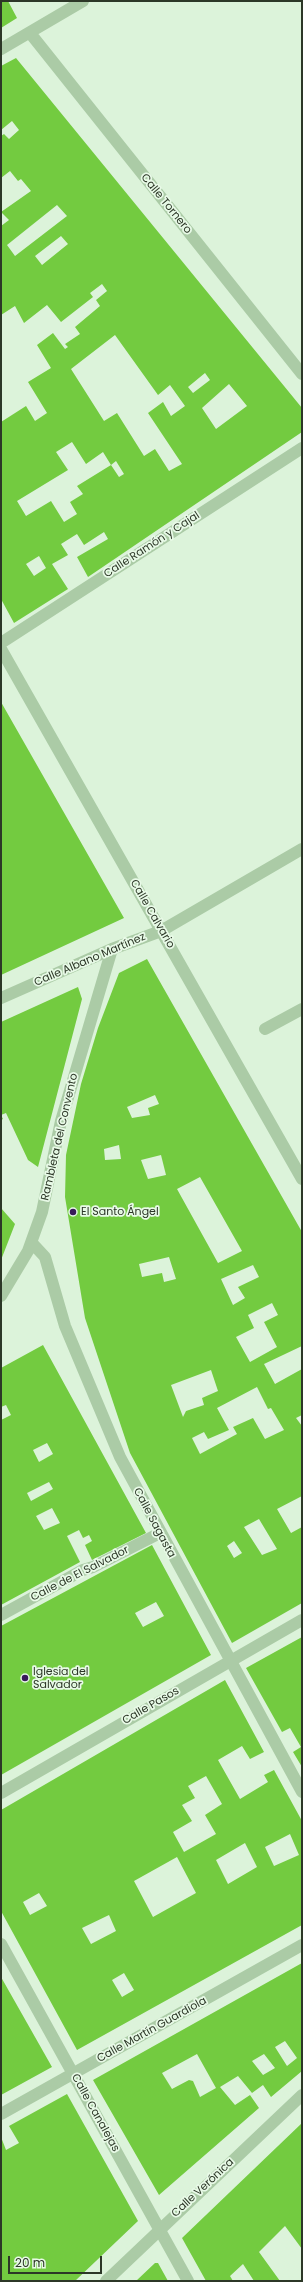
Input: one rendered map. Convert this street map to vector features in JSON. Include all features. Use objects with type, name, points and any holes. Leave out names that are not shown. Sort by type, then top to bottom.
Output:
[{"type":"street","points":[[1,49],[83,1]]},
{"type":"street","name":"Calle Tornero","points":[[30,33],[302,374]]},
{"type":"street","name":"Calle Ramón y Cajal","points":[[1,643],[302,448]]},
{"type":"street","name":"Calle Calvario","points":[[1,649],[302,1179]]},
{"type":"street","name":"Calle Albano Martínez","points":[[1,998],[112,949],[161,931],[302,849]]},
{"type":"street","name":"Rambleta del Convento","points":[[1,1296],[32,1243],[49,1183],[61,1121],[112,949]]},
{"type":"street","points":[[265,1029],[302,1009]]},
{"type":"street","name":"Calle Sagasta","points":[[32,1243],[44,1257],[65,1326],[84,1375],[120,1458],[229,1661],[302,1792]]},
{"type":"street","name":"Calle de El Salvador","points":[[1,1615],[83,1570],[93,1567],[160,1533]]},
{"type":"street","name":"Calle Pasos","points":[[1,1793],[302,1620]]},
{"type":"street","name":"Calle Canalejas","points":[[1,1944],[188,2281]]},
{"type":"street","name":"Calle Martín Guardiola","points":[[1,2114],[302,1945]]},
{"type":"street","name":"Calle Verónica","points":[[106,2281],[302,2096]]},
{"type":"building","points":[[1,1],[8,1],[17,18],[1,28]]},
{"type":"building","points":[[16,58],[302,408],[302,432],[88,577],[77,557],[108,539],[104,532],[84,545],[77,534],[61,544],[68,555],[52,564],[68,589],[14,623],[1,599],[1,422],[26,406],[35,421],[47,413],[28,382],[51,368],[37,345],[53,333],[65,349],[68,347],[65,344],[80,334],[75,327],[100,306],[96,300],[107,291],[102,284],[90,293],[93,297],[61,322],[47,305],[24,323],[15,306],[1,315],[1,226],[9,220],[1,212],[31,191],[21,179],[18,181],[10,171],[1,178],[1,136],[4,134],[9,139],[19,130],[12,121],[1,130],[1,66]],"holes":[[[57,205],[67,216],[15,256],[7,245]],[[61,236],[68,244],[42,265],[35,256]],[[115,335],[158,395],[170,385],[185,406],[171,416],[163,402],[148,413],[182,464],[169,471],[155,449],[144,456],[117,413],[104,421],[71,369]],[[205,373],[210,380],[193,393],[188,387]],[[229,384],[247,406],[216,429],[202,408]],[[72,442],[86,464],[103,452],[111,465],[77,486],[83,494],[70,502],[77,514],[64,522],[51,501],[26,516],[17,501],[68,470],[56,452]],[[116,461],[124,474],[119,477],[111,465]],[[39,556],[46,568],[34,576],[26,564]]]},
{"type":"building","points":[[1,702],[124,918],[1,975]]},
{"type":"building","points":[[147,959],[302,1232],[302,1346],[264,1364],[275,1384],[302,1369],[302,1415],[296,1418],[302,1426],[302,1496],[277,1509],[291,1533],[302,1527],[302,1603],[232,1643],[130,1453],[85,1318],[65,1197],[66,1155],[81,1084],[98,1028],[119,973]],"holes":[[[155,1095],[159,1104],[148,1108],[150,1115],[132,1118],[127,1107]],[[119,1145],[121,1159],[105,1160],[104,1149]],[[161,1155],[166,1175],[148,1179],[141,1160]],[[200,1177],[242,1251],[218,1263],[177,1189]],[[169,1257],[176,1279],[164,1282],[162,1273],[142,1277],[139,1264]],[[253,1265],[259,1277],[238,1287],[245,1298],[233,1305],[221,1279]],[[272,1303],[278,1315],[264,1322],[277,1347],[250,1362],[236,1337],[254,1328],[248,1315]],[[211,1370],[218,1391],[202,1398],[204,1405],[186,1411],[183,1417],[171,1385]],[[257,1387],[268,1409],[271,1408],[284,1430],[265,1439],[253,1418],[233,1427],[237,1434],[200,1454],[192,1438],[204,1432],[208,1439],[229,1430],[217,1408]],[[259,1519],[277,1549],[262,1555],[244,1527]],[[234,1541],[242,1553],[234,1558],[227,1546]]]},
{"type":"building","points":[[78,987],[82,999],[38,1167],[28,1160],[6,1113],[1,1115],[1,1022]]},
{"type":"building","points":[[1,1208],[15,1224],[1,1260]]},
{"type":"building","points":[[43,1345],[146,1533],[92,1560],[85,1545],[92,1541],[89,1535],[83,1538],[79,1530],[67,1536],[80,1562],[1,1605],[1,1420],[11,1415],[6,1405],[1,1407],[1,1368]],"holes":[[[47,1443],[53,1454],[39,1462],[33,1450]],[[49,1482],[53,1489],[31,1501],[27,1493]],[[52,1508],[60,1523],[44,1530],[36,1516]]]},
{"type":"building","points":[[152,1545],[211,1655],[1,1775],[1,1626]],"holes":[[[156,1602],[164,1616],[143,1627],[135,1613]]]},
{"type":"building","points":[[302,1637],[302,1767],[293,1752],[301,1747],[290,1728],[282,1732],[246,1668]]},
{"type":"building","points":[[225,1680],[264,1752],[250,1759],[242,1746],[218,1760],[240,1799],[268,1782],[264,1775],[274,1770],[302,1821],[302,1925],[77,2050],[1,1911],[1,1810]],"holes":[[[206,1776],[222,1804],[205,1815],[216,1834],[184,1852],[173,1832],[192,1821],[182,1805],[195,1798],[188,1786]],[[290,1834],[299,1855],[274,1866],[265,1847]],[[245,1843],[257,1867],[228,1884],[216,1860]],[[177,1857],[196,1893],[153,1917],[134,1881]],[[39,1893],[47,1906],[30,1915],[23,1902]],[[109,1915],[116,1931],[91,1944],[82,1928]],[[124,1973],[134,1990],[122,1997],[112,1980]]]},
{"type":"building","points":[[302,1963],[302,2071],[271,2097],[263,2085],[252,2093],[238,2076],[220,2087],[235,2105],[250,2095],[259,2108],[159,2195],[93,2080]],"holes":[[[285,2041],[297,2058],[287,2066],[275,2047]],[[197,2054],[216,2088],[200,2097],[193,2081],[189,2080],[172,2089],[162,2073]],[[264,2054],[275,2068],[263,2075],[252,2061]]]},
{"type":"building","points":[[1,1977],[52,2067],[1,2095]]},
{"type":"building","points":[[67,2094],[138,2221],[75,2281],[1,2281],[1,2137],[6,2150],[19,2143],[9,2126]]},
{"type":"building","points":[[302,2123],[302,2249],[285,2226],[259,2252],[280,2281],[254,2281],[243,2264],[230,2276],[233,2281],[206,2281],[182,2238]]},
{"type":"building","points":[[155,2263],[158,2263],[168,2281],[136,2281]]},
{"type":"place","name":"El Santo Ángel","points":[[73,1212]]},
{"type":"place","name":"Iglesia del Salvador","points":[[25,1678]]}]
